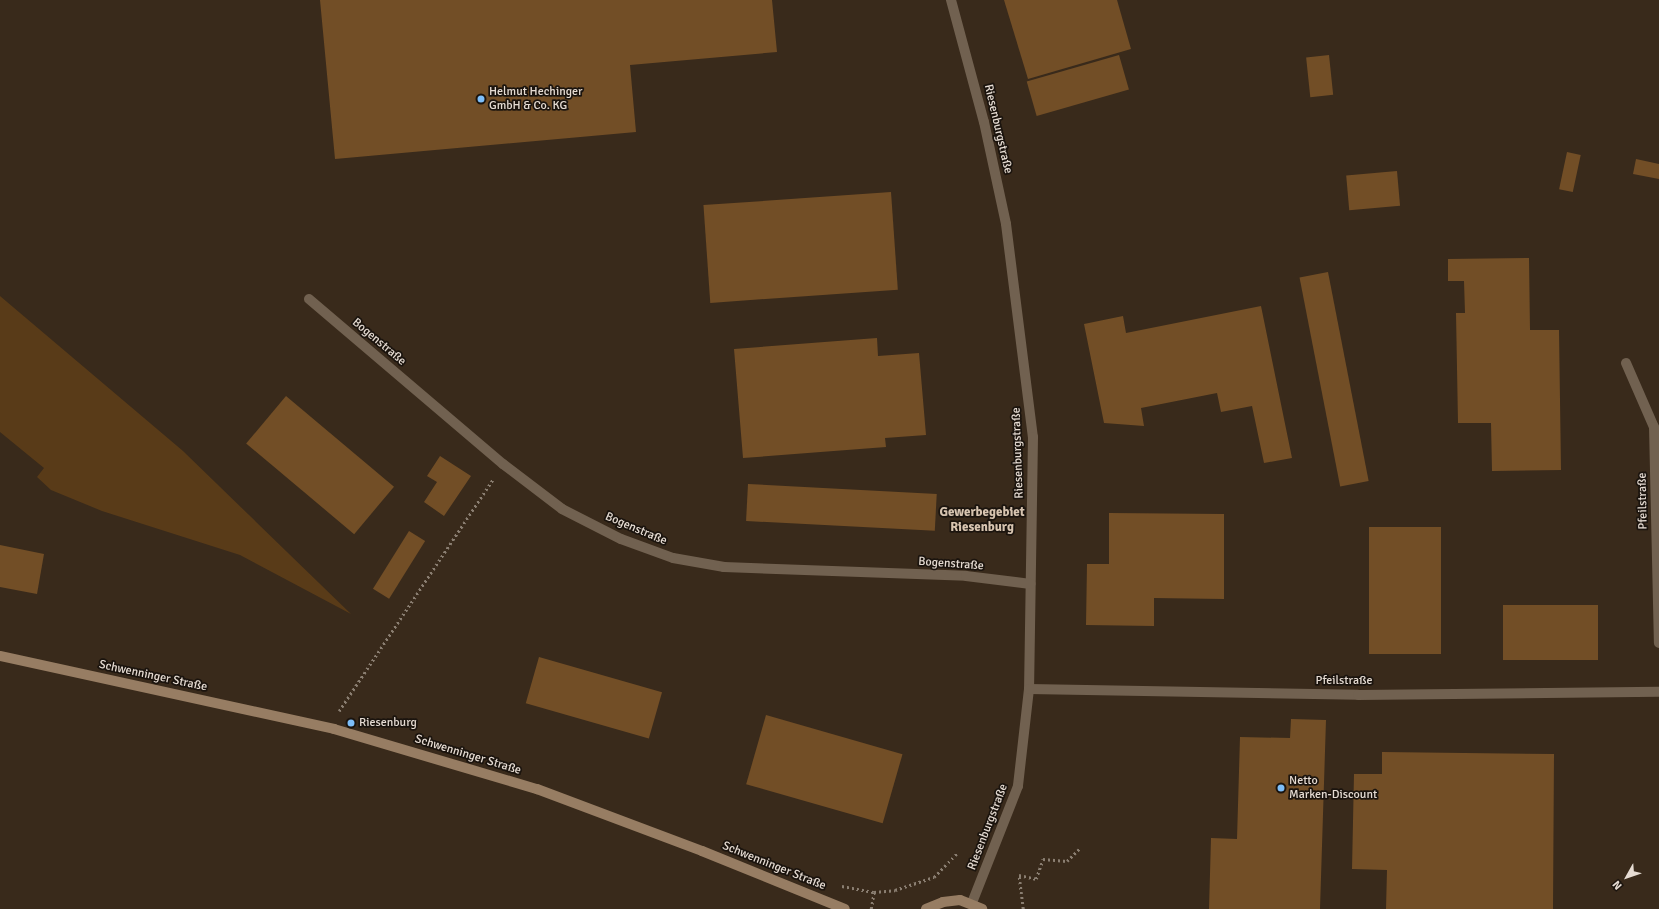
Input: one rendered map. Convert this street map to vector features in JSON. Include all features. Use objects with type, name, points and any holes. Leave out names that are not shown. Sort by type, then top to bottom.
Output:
[{"type":"main road","name":"Schwenninger Straße","points":[[0,656],[334,729],[538,790],[702,851],[845,909]]},
{"type":"main road","points":[[926,909],[943,902],[960,900],[972,903],[982,909]]},
{"type":"street","name":"Riesenburgstraße","points":[[951,0],[984,122],[1003,209],[1022,340],[1033,437],[1029,689],[1018,786],[972,903]]},
{"type":"street","name":"Bogenstraße","points":[[309,299],[503,464],[562,509],[621,539],[672,558],[724,567],[966,576],[1031,584]]},
{"type":"street","name":"Pfeilstraße","points":[[1626,363],[1654,427],[1659,643]]},
{"type":"street","name":"Pfeilstraße","points":[[1029,689],[1358,695],[1659,692]]},
{"type":"path","points":[[334,729],[338,712],[503,464]]},
{"type":"path","points":[[1023,909],[1019,875],[1036,879],[1043,859],[1067,862],[1080,848]]},
{"type":"path","points":[[870,909],[874,892],[895,890],[934,877],[957,853]]},
{"type":"shaded area","points":[[0,296],[183,451],[351,614],[240,555],[102,511],[51,490],[37,477],[44,468],[0,432]]},
{"type":"building","name":"Helmut Hechinger GmbH & Co. KG","points":[[320,0],[772,0],[777,52],[630,65],[636,132],[335,159]]},
{"type":"building","points":[[1004,0],[1117,0],[1131,49],[1028,79]]},
{"type":"building","points":[[1119,55],[1129,90],[1037,116],[1027,81]]},
{"type":"building","points":[[1329,55],[1333,95],[1310,97],[1306,57]]},
{"type":"building","points":[[1567,152],[1581,155],[1573,192],[1559,189]]},
{"type":"building","points":[[1636,159],[1659,164],[1659,179],[1633,174]]},
{"type":"building","points":[[1397,171],[1400,206],[1349,210],[1346,175]]},
{"type":"building","points":[[891,192],[898,290],[710,303],[703,205]]},
{"type":"building","points":[[1529,258],[1530,330],[1559,330],[1561,470],[1492,471],[1491,423],[1458,423],[1456,313],[1465,313],[1464,281],[1448,281],[1448,259]]},
{"type":"building","points":[[1328,272],[1369,481],[1340,487],[1300,278]]},
{"type":"building","points":[[1261,306],[1292,458],[1264,463],[1252,406],[1221,412],[1217,393],[1141,408],[1144,426],[1104,423],[1084,324],[1123,316],[1126,333]]},
{"type":"building","points":[[877,338],[878,356],[919,353],[926,435],[885,438],[886,447],[743,458],[734,349]]},
{"type":"building","points":[[286,396],[394,487],[354,534],[246,443]]},
{"type":"building","points":[[440,456],[471,476],[444,516],[424,502],[437,482],[427,476]]},
{"type":"building","points":[[748,484],[937,494],[935,531],[746,521]]},
{"type":"building","points":[[1109,513],[1224,514],[1224,599],[1154,598],[1154,626],[1086,625],[1087,564],[1109,564]]},
{"type":"building","points":[[1369,527],[1441,527],[1441,654],[1369,654]]},
{"type":"building","points":[[409,531],[425,541],[389,599],[373,589]]},
{"type":"building","points":[[0,545],[44,554],[37,594],[0,587]]},
{"type":"building","points":[[1503,605],[1598,605],[1598,660],[1503,660]]},
{"type":"building","points":[[539,657],[662,692],[649,738],[526,703]]},
{"type":"building","points":[[766,715],[902,754],[883,823],[746,784]]},
{"type":"building","name":"Netto Marken-Discount","points":[[1291,719],[1326,720],[1320,909],[1209,909],[1211,838],[1237,839],[1240,737],[1290,738]]},
{"type":"building","points":[[1382,752],[1554,754],[1553,909],[1386,909],[1387,870],[1352,869],[1354,774],[1382,774]]},
{"type":"place","name":"Helmut Hechinger GmbH & Co. KG","points":[[481,99]]},
{"type":"place","name":"Riesenburg","points":[[351,723]]},
{"type":"place","name":"Netto Marken-Discount","points":[[1281,788]]},
{"type":"district","name":"Gewerbegebiet Riesenburg","points":[[982,520]]}]
